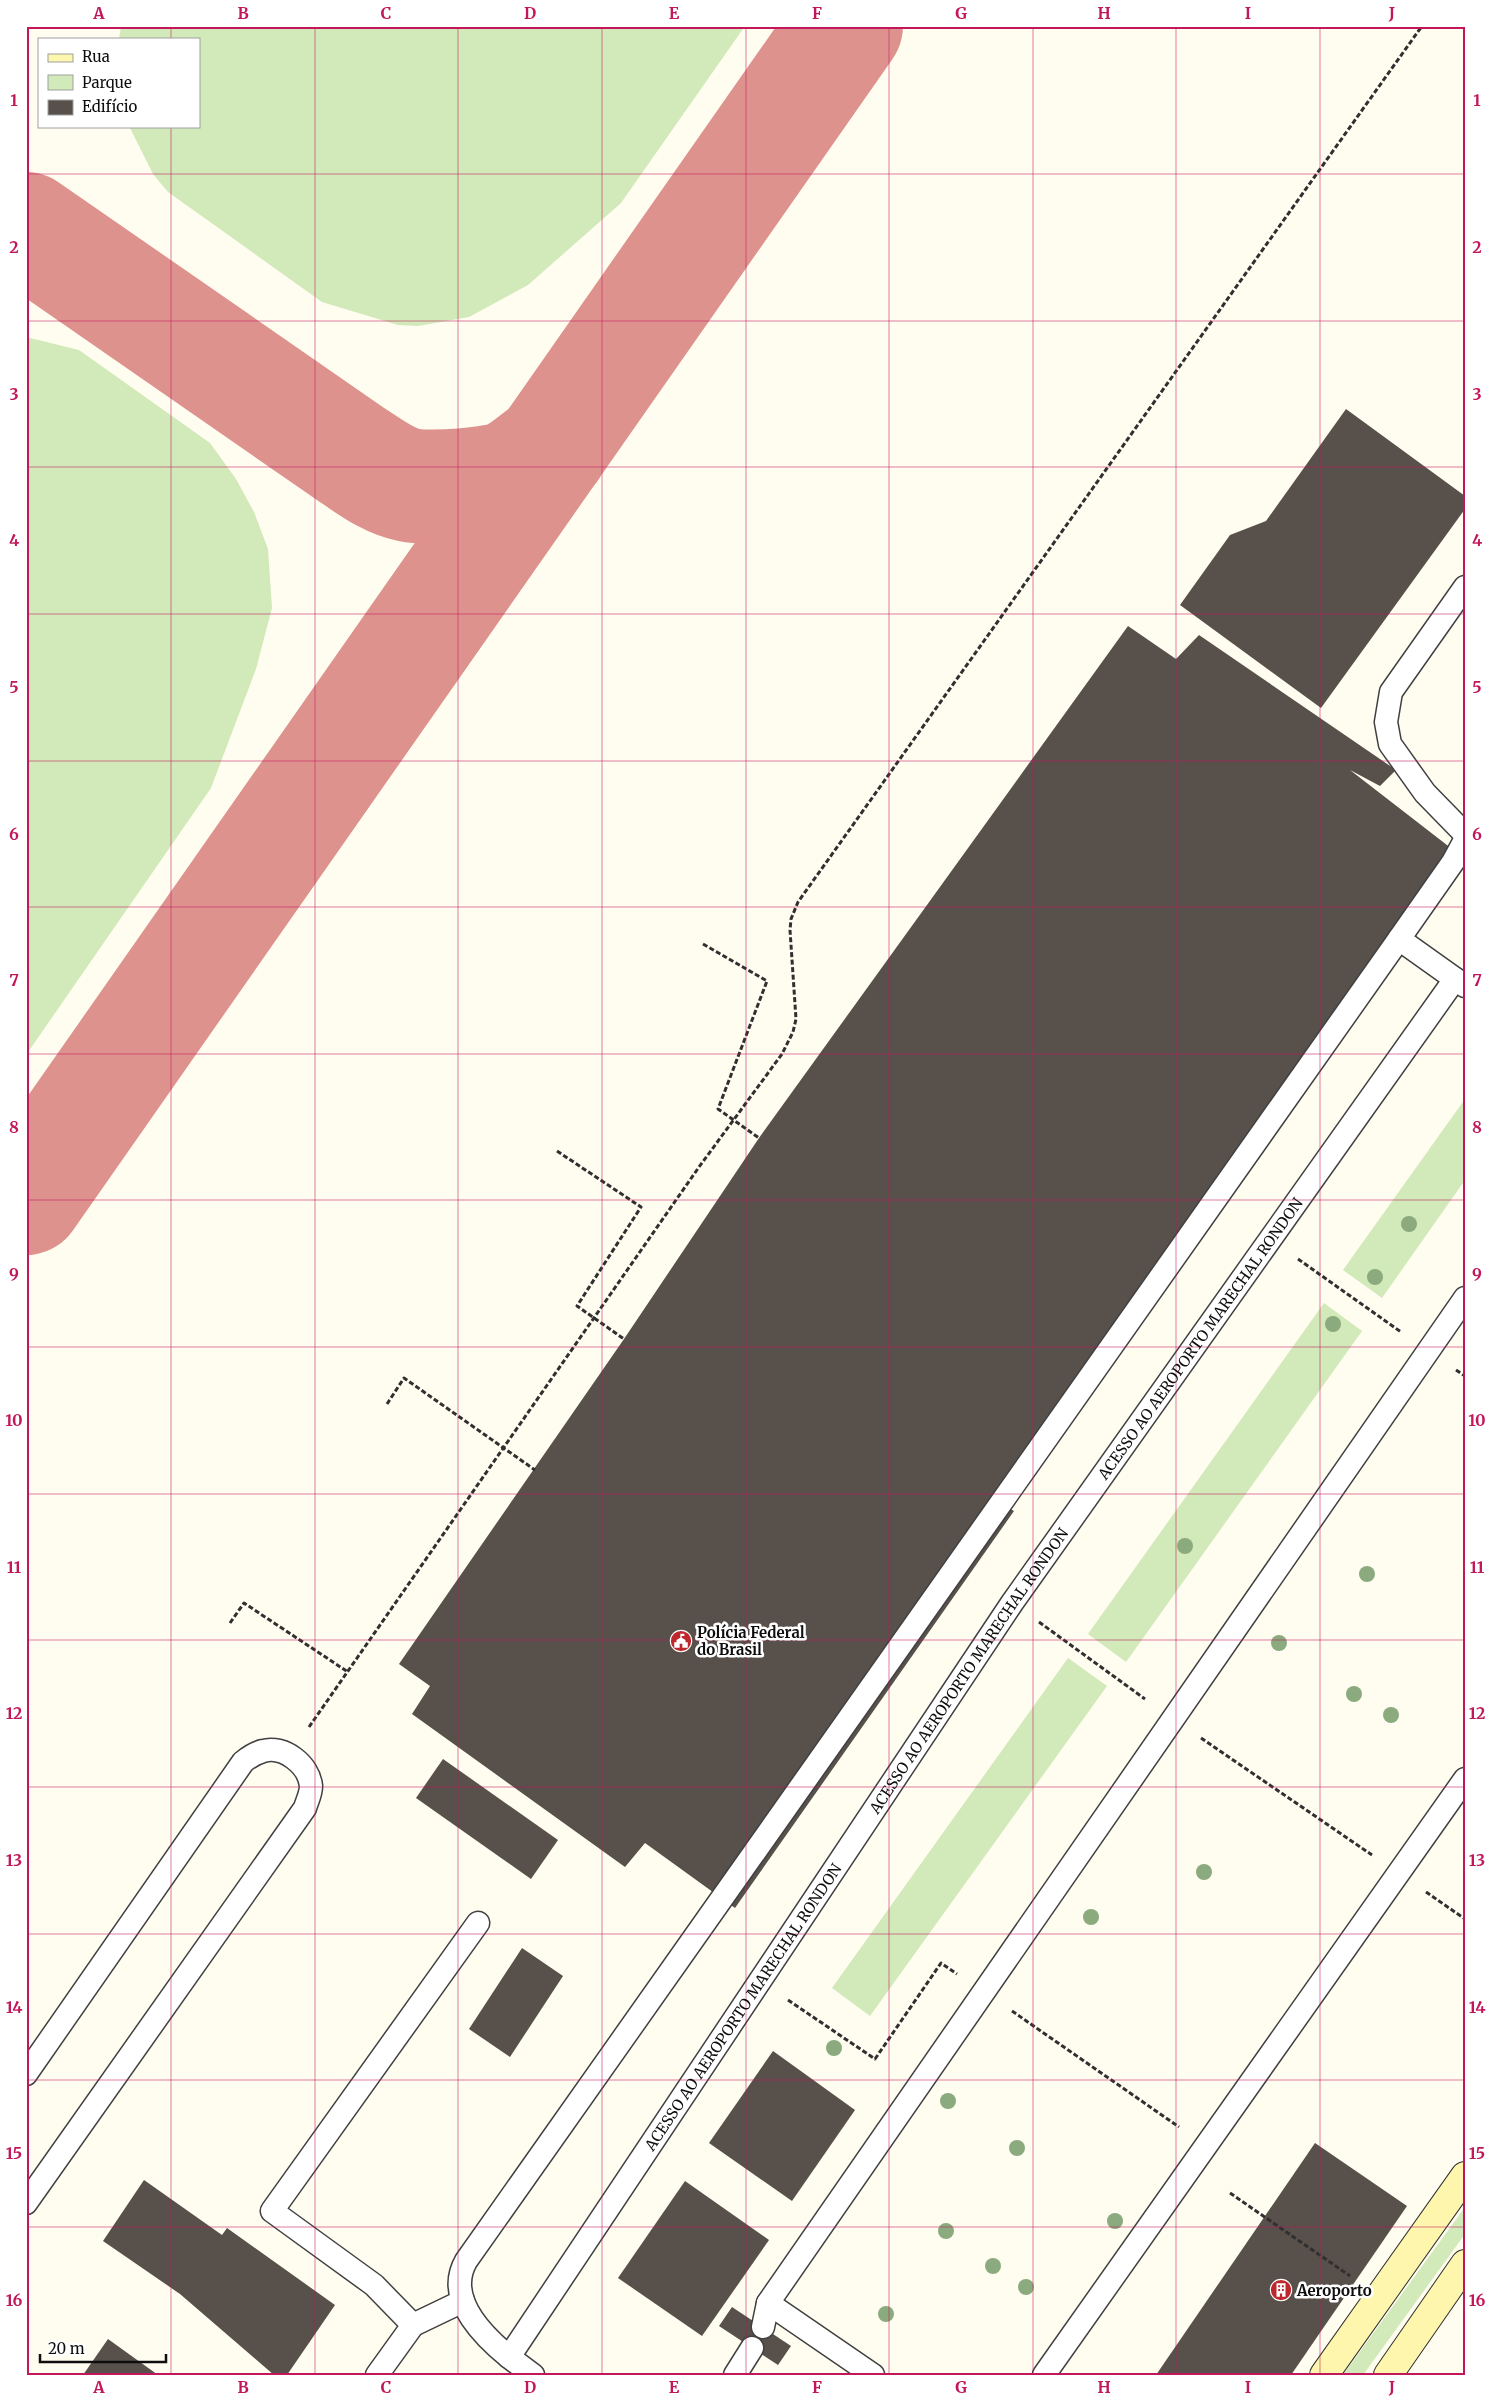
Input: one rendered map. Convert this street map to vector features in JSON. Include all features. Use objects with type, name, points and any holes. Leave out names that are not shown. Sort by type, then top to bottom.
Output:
[{"type":"main road","points":[[1324,2375],[1465,2176]]},
{"type":"main road","points":[[1388,2375],[1465,2264]]},
{"type":"lane","points":[[1465,587],[1391,692],[1386,722],[1390,744],[1425,793],[1465,834]]},
{"type":"lane","points":[[533,2375],[487,2339],[473,2321],[463,2301],[460,2287],[461,2269],[466,2260],[1454,862],[1465,840]]},
{"type":"lane","points":[[1399,939],[1460,982]]},
{"type":"lane","name":"ACESSO AO AEROPORTO MARECHAL RONDON","points":[[509,2358],[1012,1603],[1269,1239],[1460,982]]},
{"type":"lane","points":[[763,2328],[768,2303],[1465,1298]]},
{"type":"lane","points":[[26,2074],[243,1762],[264,1750],[276,1750],[299,1762],[310,1780],[311,1788],[305,1808],[26,2203]]},
{"type":"lane","points":[[1044,2375],[1465,1779]]},
{"type":"lane","points":[[413,2325],[374,2285],[272,2211],[478,1923]]},
{"type":"lane","points":[[377,2375],[413,2325],[463,2301]]},
{"type":"lane","points":[[768,2303],[874,2375]]},
{"type":"lane","points":[[735,2375],[752,2348]]},
{"type":"path","points":[[310,1726],[594,1318],[782,1054],[793,1032],[796,1007],[790,930],[791,919],[798,902],[1422,26]]},
{"type":"path","points":[[703,944],[767,981],[718,1109],[759,1138]]},
{"type":"path","points":[[557,1152],[642,1207],[577,1306],[624,1339]]},
{"type":"path","points":[[1269,1239],[1465,1376]]},
{"type":"path","points":[[387,1404],[404,1378],[535,1470]]},
{"type":"path","points":[[230,1623],[244,1602],[348,1672]]},
{"type":"path","points":[[1012,1603],[1173,1719],[1465,1919]]},
{"type":"path","points":[[1230,2193],[1379,2297]]},
{"type":"green space","points":[[121,26],[745,26],[621,203],[528,285],[469,317],[418,326],[398,325],[322,302],[168,192],[153,174],[130,128],[200,128],[200,38],[119,38]]},
{"type":"green space","points":[[26,337],[79,350],[210,443],[236,479],[254,512],[268,549],[272,608],[256,669],[211,788],[26,1055]]},
{"type":"green space","points":[[1465,1099],[1465,1180],[1382,1298],[1343,1270]]},
{"type":"green space","points":[[1324,1303],[1362,1331],[1126,1662],[1088,1634]]},
{"type":"green space","points":[[1068,1658],[1107,1686],[870,2016],[832,1988]]},
{"type":"green space","points":[[1465,2207],[1465,2234],[1363,2375],[1343,2375]]},
{"type":"building","points":[[1346,409],[1465,496],[1465,509],[1321,708],[1180,605],[1230,535],[1266,521]]},
{"type":"building","points":[[1128,626],[1176,659],[1199,635],[1396,770],[1380,786],[1350,770],[1465,859],[997,1501],[1014,1511],[735,1908],[645,1843],[625,1867],[412,1714],[430,1686],[399,1664],[624,1339],[759,1138]]},
{"type":"building","points":[[443,1759],[558,1840],[531,1879],[416,1798]]},
{"type":"building","points":[[522,1948],[563,1976],[510,2057],[469,2029]]},
{"type":"building","points":[[773,2051],[855,2110],[792,2201],[709,2143]]},
{"type":"building","name":"Aeroporto","points":[[1315,2143],[1407,2206],[1291,2375],[1156,2375]]},
{"type":"building","points":[[144,2180],[222,2235],[227,2228],[335,2305],[287,2375],[274,2375],[180,2294],[103,2241]]},
{"type":"building","points":[[685,2181],[769,2240],[702,2336],[618,2278]]},
{"type":"building","points":[[732,2307],[791,2346],[778,2365],[719,2326]]},
{"type":"building","points":[[108,2339],[158,2375],[83,2375]]},
{"type":"taxiway","points":[[26,1198],[846,26]]},
{"type":"taxiway","points":[[26,229],[352,455],[379,473],[401,483],[431,487],[479,484],[494,481],[514,475],[551,448]]},
{"type":"place","name":"Polícia Federal do Brasil","points":[[681,1641]]},
{"type":"place","name":"Aeroporto","points":[[1281,2290]]}]
